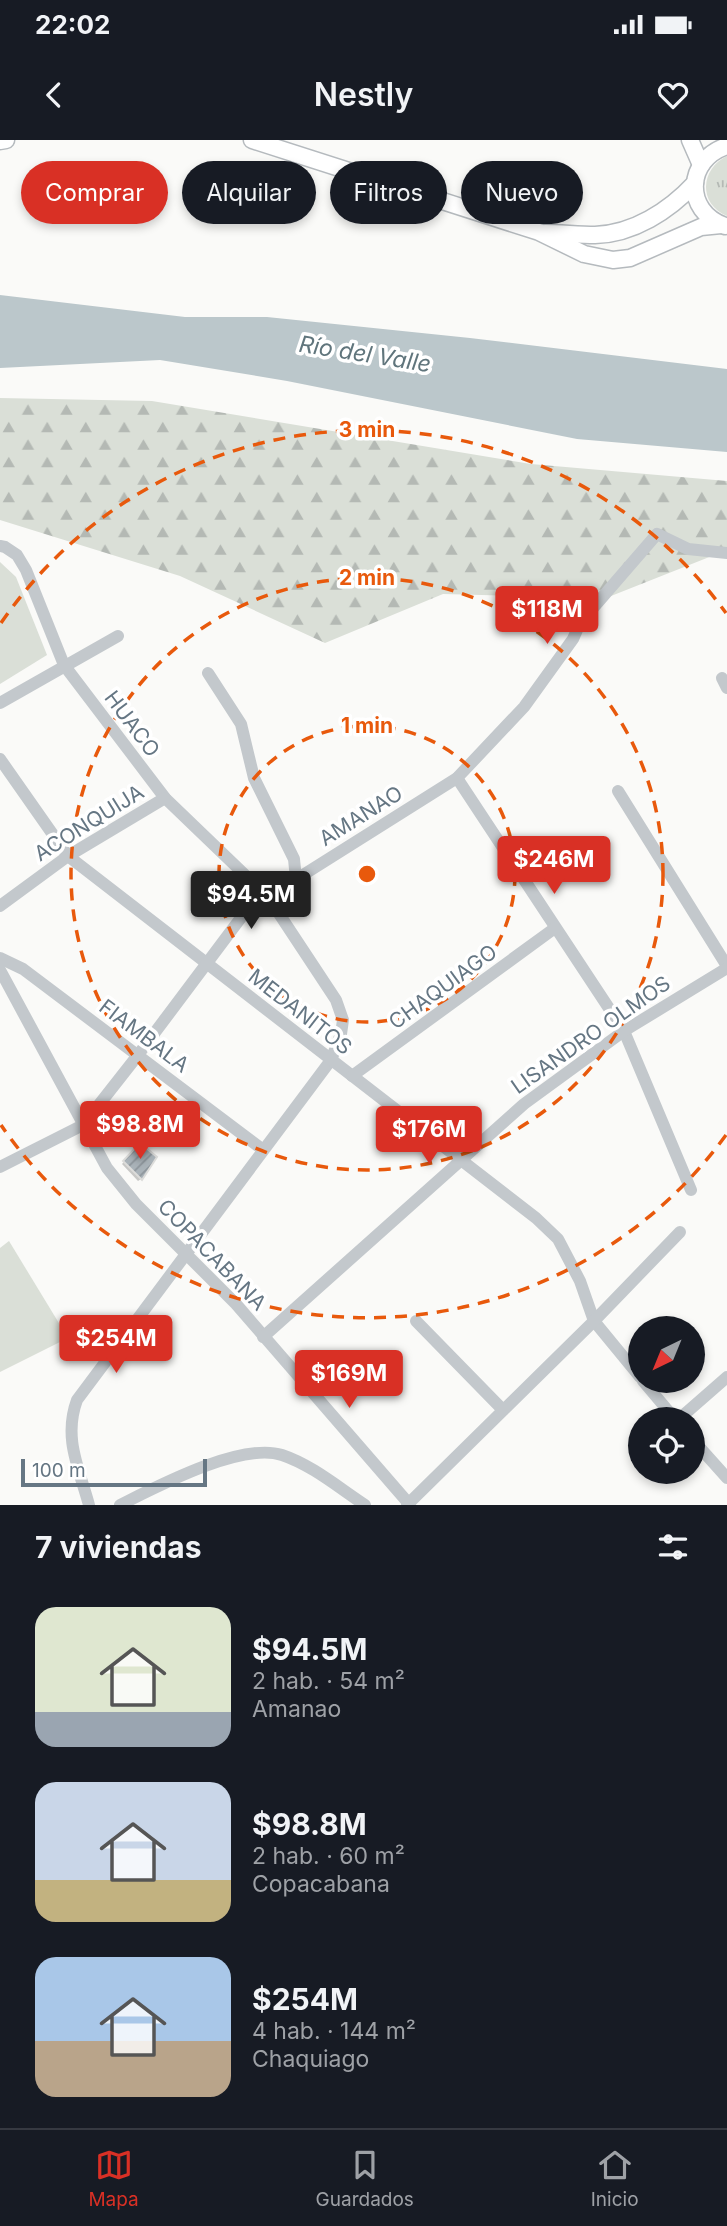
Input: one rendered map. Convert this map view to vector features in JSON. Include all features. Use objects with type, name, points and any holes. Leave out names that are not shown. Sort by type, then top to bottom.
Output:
[{"type":"main road","points":[[0,141],[6,140]]},
{"type":"main road","points":[[252,140],[539,232],[583,254],[613,260],[630,258],[701,227],[724,226]]},
{"type":"main road","points":[[690,140],[701,165]]},
{"type":"main road","points":[[712,140],[727,145]]},
{"type":"main road","points":[[724,226],[704,212],[698,203],[695,184],[701,165],[710,153],[727,145]]},
{"type":"main road","points":[[539,232],[596,235],[620,231],[636,226],[669,207],[695,184]]},
{"type":"street","name":"AMANAO","points":[[83,1125],[249,906],[268,897],[457,778],[524,707],[573,639],[580,623],[657,534],[688,549],[727,553]]},
{"type":"street","name":"HUACO","points":[[3,547],[17,555],[26,570],[64,665],[165,798],[268,897],[336,1000],[343,1020],[341,1034],[331,1060]]},
{"type":"street","points":[[0,703],[118,636]]},
{"type":"street","points":[[208,673],[241,724],[254,778],[294,859],[296,879]]},
{"type":"street","name":"MEDANITOS","points":[[0,758],[68,856],[536,1218],[558,1239],[580,1281],[594,1321]]},
{"type":"street","points":[[457,778],[624,1031],[691,1190]]},
{"type":"street","points":[[618,791],[727,967]]},
{"type":"street","name":"ACONQUIJA","points":[[0,906],[68,856],[165,798]]},
{"type":"street","name":"CHAQUIAGO","points":[[352,1076],[555,928]]},
{"type":"street","name":"FIAMBALA","points":[[0,958],[23,969],[262,1149]]},
{"type":"street","name":"LISANDRO OLMOS","points":[[263,1337],[524,1104],[624,1031],[727,967]]},
{"type":"street","name":"COPACABANA","points":[[0,970],[107,1168],[136,1204],[236,1304],[409,1504]]},
{"type":"street","points":[[89,1505],[70,1435],[71,1416],[77,1399],[331,1060]]},
{"type":"street","points":[[0,1167],[83,1125]]},
{"type":"street","points":[[409,1504],[680,1232]]},
{"type":"street","points":[[416,1321],[503,1410]]},
{"type":"street","points":[[594,1321],[628,1362]]},
{"type":"street","points":[[691,1407],[727,1377]]},
{"type":"street","points":[[654,1393],[666,1407]]},
{"type":"street","points":[[120,1505],[167,1482],[235,1457],[258,1453],[280,1455],[302,1464],[365,1505]]},
{"type":"street","points":[[705,1453],[727,1478]]},
{"type":"green space","points":[[727,156],[727,216],[711,203],[706,186],[712,169]]},
{"type":"green space","points":[[0,398],[152,401],[531,464],[727,481],[727,550],[606,598],[443,594],[325,643],[180,576],[0,520]]},
{"type":"green space","points":[[0,562],[16,577],[47,655],[0,684]]},
{"type":"green space","points":[[9,1241],[68,1338],[0,1372],[0,1248]]},
{"type":"water","name":"Río del Valle","points":[[0,295],[185,317],[267,317],[727,369],[727,452],[577,439],[287,381],[160,360],[0,368]]},
{"type":"building","points":[[140,1143],[157,1157],[142,1180],[123,1161]]}]
